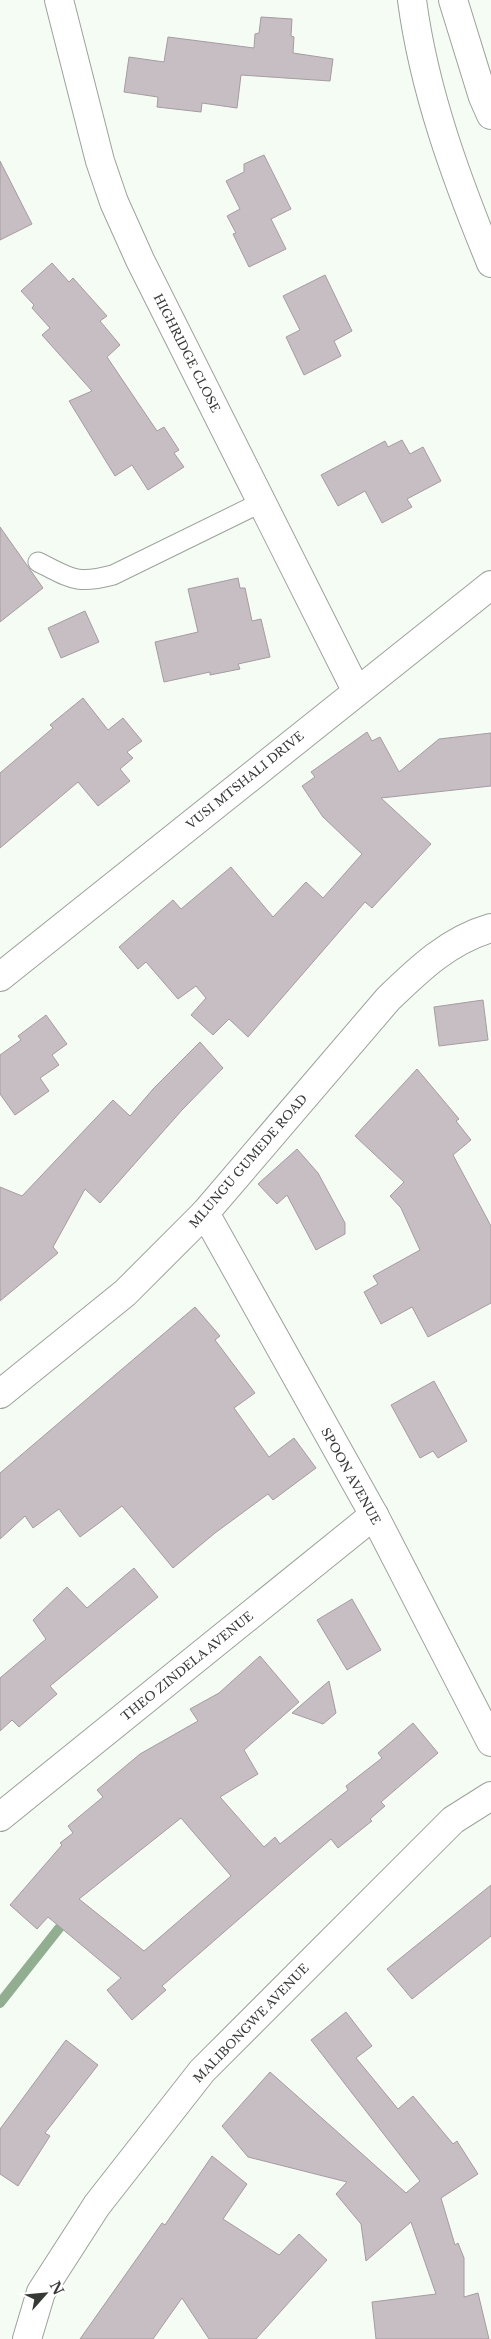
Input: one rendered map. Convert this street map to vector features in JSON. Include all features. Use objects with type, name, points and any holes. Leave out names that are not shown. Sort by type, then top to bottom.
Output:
[{"type":"street","name":"HIGHRIDGE CLOSE","points":[[59,0],[100,161],[114,202],[140,260],[356,690]]},
{"type":"street","points":[[412,0],[417,41],[439,121],[465,200],[491,263]]},
{"type":"street","points":[[453,0],[491,115]]},
{"type":"street","name":"VUSI MTSHALI DRIVE","points":[[0,977],[356,690],[491,585]]},
{"type":"street","name":"MLUNGU GUMEDE ROAD","points":[[0,1394],[125,1293],[205,1214],[395,993],[421,967],[451,946],[491,928]]},
{"type":"street","name":"SPOON AVENUE","points":[[205,1214],[374,1515],[491,1742]]},
{"type":"street","name":"THEO ZINDELA AVENUE","points":[[0,1817],[374,1515]]},
{"type":"street","name":"MALIBONGWE AVENUE","points":[[27,2339],[41,2292],[97,2205],[202,2071],[453,1820],[491,1796]]},
{"type":"lane","points":[[38,562],[75,580],[94,580],[113,575],[262,502]]},
{"type":"building","points":[[261,17],[292,19],[293,53],[333,59],[330,81],[241,75],[237,108],[202,103],[201,112],[157,107],[158,97],[124,92],[129,57],[164,62],[168,37],[254,48],[255,34],[259,33]]},
{"type":"building","points":[[264,155],[291,209],[271,219],[286,249],[249,267],[233,234],[236,233],[227,216],[240,209],[226,181],[244,172],[244,164]]},
{"type":"building","points":[[0,161],[32,224],[0,240]]},
{"type":"building","points":[[52,263],[69,282],[73,278],[107,316],[100,321],[120,345],[107,357],[157,431],[164,427],[179,450],[174,453],[184,467],[148,490],[132,465],[115,476],[69,401],[92,391],[42,335],[50,328],[32,308],[34,305],[21,291]]},
{"type":"building","points":[[325,275],[352,331],[334,341],[341,356],[304,375],[286,337],[300,330],[283,296]]},
{"type":"building","points":[[402,440],[410,454],[423,447],[441,481],[407,499],[412,507],[382,523],[365,491],[338,506],[321,475],[385,441],[388,447]]},
{"type":"building","points":[[0,527],[43,588],[0,622]]},
{"type":"building","points":[[238,578],[240,588],[245,588],[252,621],[261,619],[270,657],[238,664],[240,669],[210,675],[210,672],[164,682],[155,642],[198,632],[188,589]]},
{"type":"building","points":[[85,611],[99,642],[61,658],[48,628]]},
{"type":"building","points":[[83,698],[108,730],[123,718],[142,741],[127,752],[133,758],[120,769],[130,781],[98,806],[78,782],[0,848],[0,773],[53,728],[50,725]]},
{"type":"building","points":[[367,732],[372,741],[380,737],[399,772],[439,739],[491,733],[491,786],[381,798],[431,844],[372,908],[365,902],[248,1037],[229,1019],[213,1035],[191,1015],[206,998],[196,986],[178,999],[146,962],[138,969],[119,947],[173,900],[181,909],[231,867],[273,917],[306,882],[323,898],[362,854],[323,817],[302,786],[315,777],[311,772]]},
{"type":"building","points":[[483,1000],[488,1040],[439,1046],[434,1007]]},
{"type":"building","points":[[46,1015],[67,1044],[52,1055],[59,1065],[40,1078],[49,1091],[15,1115],[0,1094],[0,1055],[21,1040],[18,1036]]},
{"type":"building","points":[[200,1042],[223,1068],[182,1110],[100,1203],[85,1189],[53,1247],[58,1253],[0,1301],[0,1187],[22,1196],[113,1100],[130,1116],[153,1089]]},
{"type":"building","points":[[417,1069],[459,1119],[456,1121],[471,1140],[453,1155],[491,1226],[491,1303],[428,1337],[412,1307],[381,1324],[364,1292],[378,1284],[373,1276],[420,1250],[401,1208],[390,1196],[404,1182],[355,1136]]},
{"type":"building","points":[[297,1149],[318,1173],[345,1223],[345,1234],[316,1250],[287,1195],[277,1204],[258,1184]]},
{"type":"building","points":[[195,1307],[220,1336],[215,1340],[255,1393],[234,1408],[269,1457],[294,1438],[316,1468],[273,1500],[268,1494],[215,1533],[173,1568],[122,1506],[80,1537],[59,1509],[33,1528],[25,1516],[0,1539],[0,1473]]},
{"type":"building","points":[[434,1381],[467,1441],[438,1458],[433,1451],[420,1458],[391,1405]]},
{"type":"building","points":[[134,1568],[158,1597],[50,1686],[57,1694],[19,1727],[12,1720],[0,1731],[0,1678],[46,1639],[33,1620],[67,1587],[87,1608]]},
{"type":"building","points":[[352,1599],[381,1650],[347,1670],[317,1620]]},
{"type":"building","points":[[260,1656],[299,1702],[244,1750],[258,1774],[220,1797],[264,1847],[275,1837],[280,1844],[348,1790],[346,1786],[382,1758],[378,1753],[413,1723],[438,1753],[381,1802],[385,1806],[370,1819],[372,1821],[338,1848],[331,1839],[162,1986],[166,1990],[132,2020],[107,1990],[121,1978],[48,1917],[37,1929],[10,1905],[62,1845],[60,1843],[73,1833],[68,1826],[103,1797],[97,1790],[140,1754],[198,1721],[190,1709],[219,1693]],"holes":[[[181,1818],[231,1876],[144,1951],[79,1899]]]},
{"type":"building","points":[[329,1681],[336,1713],[323,1724],[292,1713]]},
{"type":"building","points":[[491,1885],[491,1936],[412,1999],[387,1969]]},
{"type":"building","points":[[346,2012],[372,2046],[356,2058],[398,2109],[413,2096],[453,2144],[457,2141],[478,2174],[441,2198],[455,2245],[458,2243],[464,2258],[464,2297],[478,2293],[489,2339],[376,2339],[372,2302],[436,2294],[411,2222],[366,2261],[361,2224],[336,2194],[347,2182],[248,2157],[222,2126],[270,2072],[406,2193],[420,2181],[311,2040]]},
{"type":"building","points":[[66,2040],[98,2065],[45,2133],[50,2136],[18,2186],[0,2174],[0,2129]]},
{"type":"building","points":[[212,2156],[247,2184],[223,2219],[279,2255],[299,2234],[327,2260],[256,2339],[209,2339],[182,2298],[153,2339],[80,2339],[162,2223],[165,2225]]},
{"type":"waterway","points":[[0,2003],[68,1917]]}]
